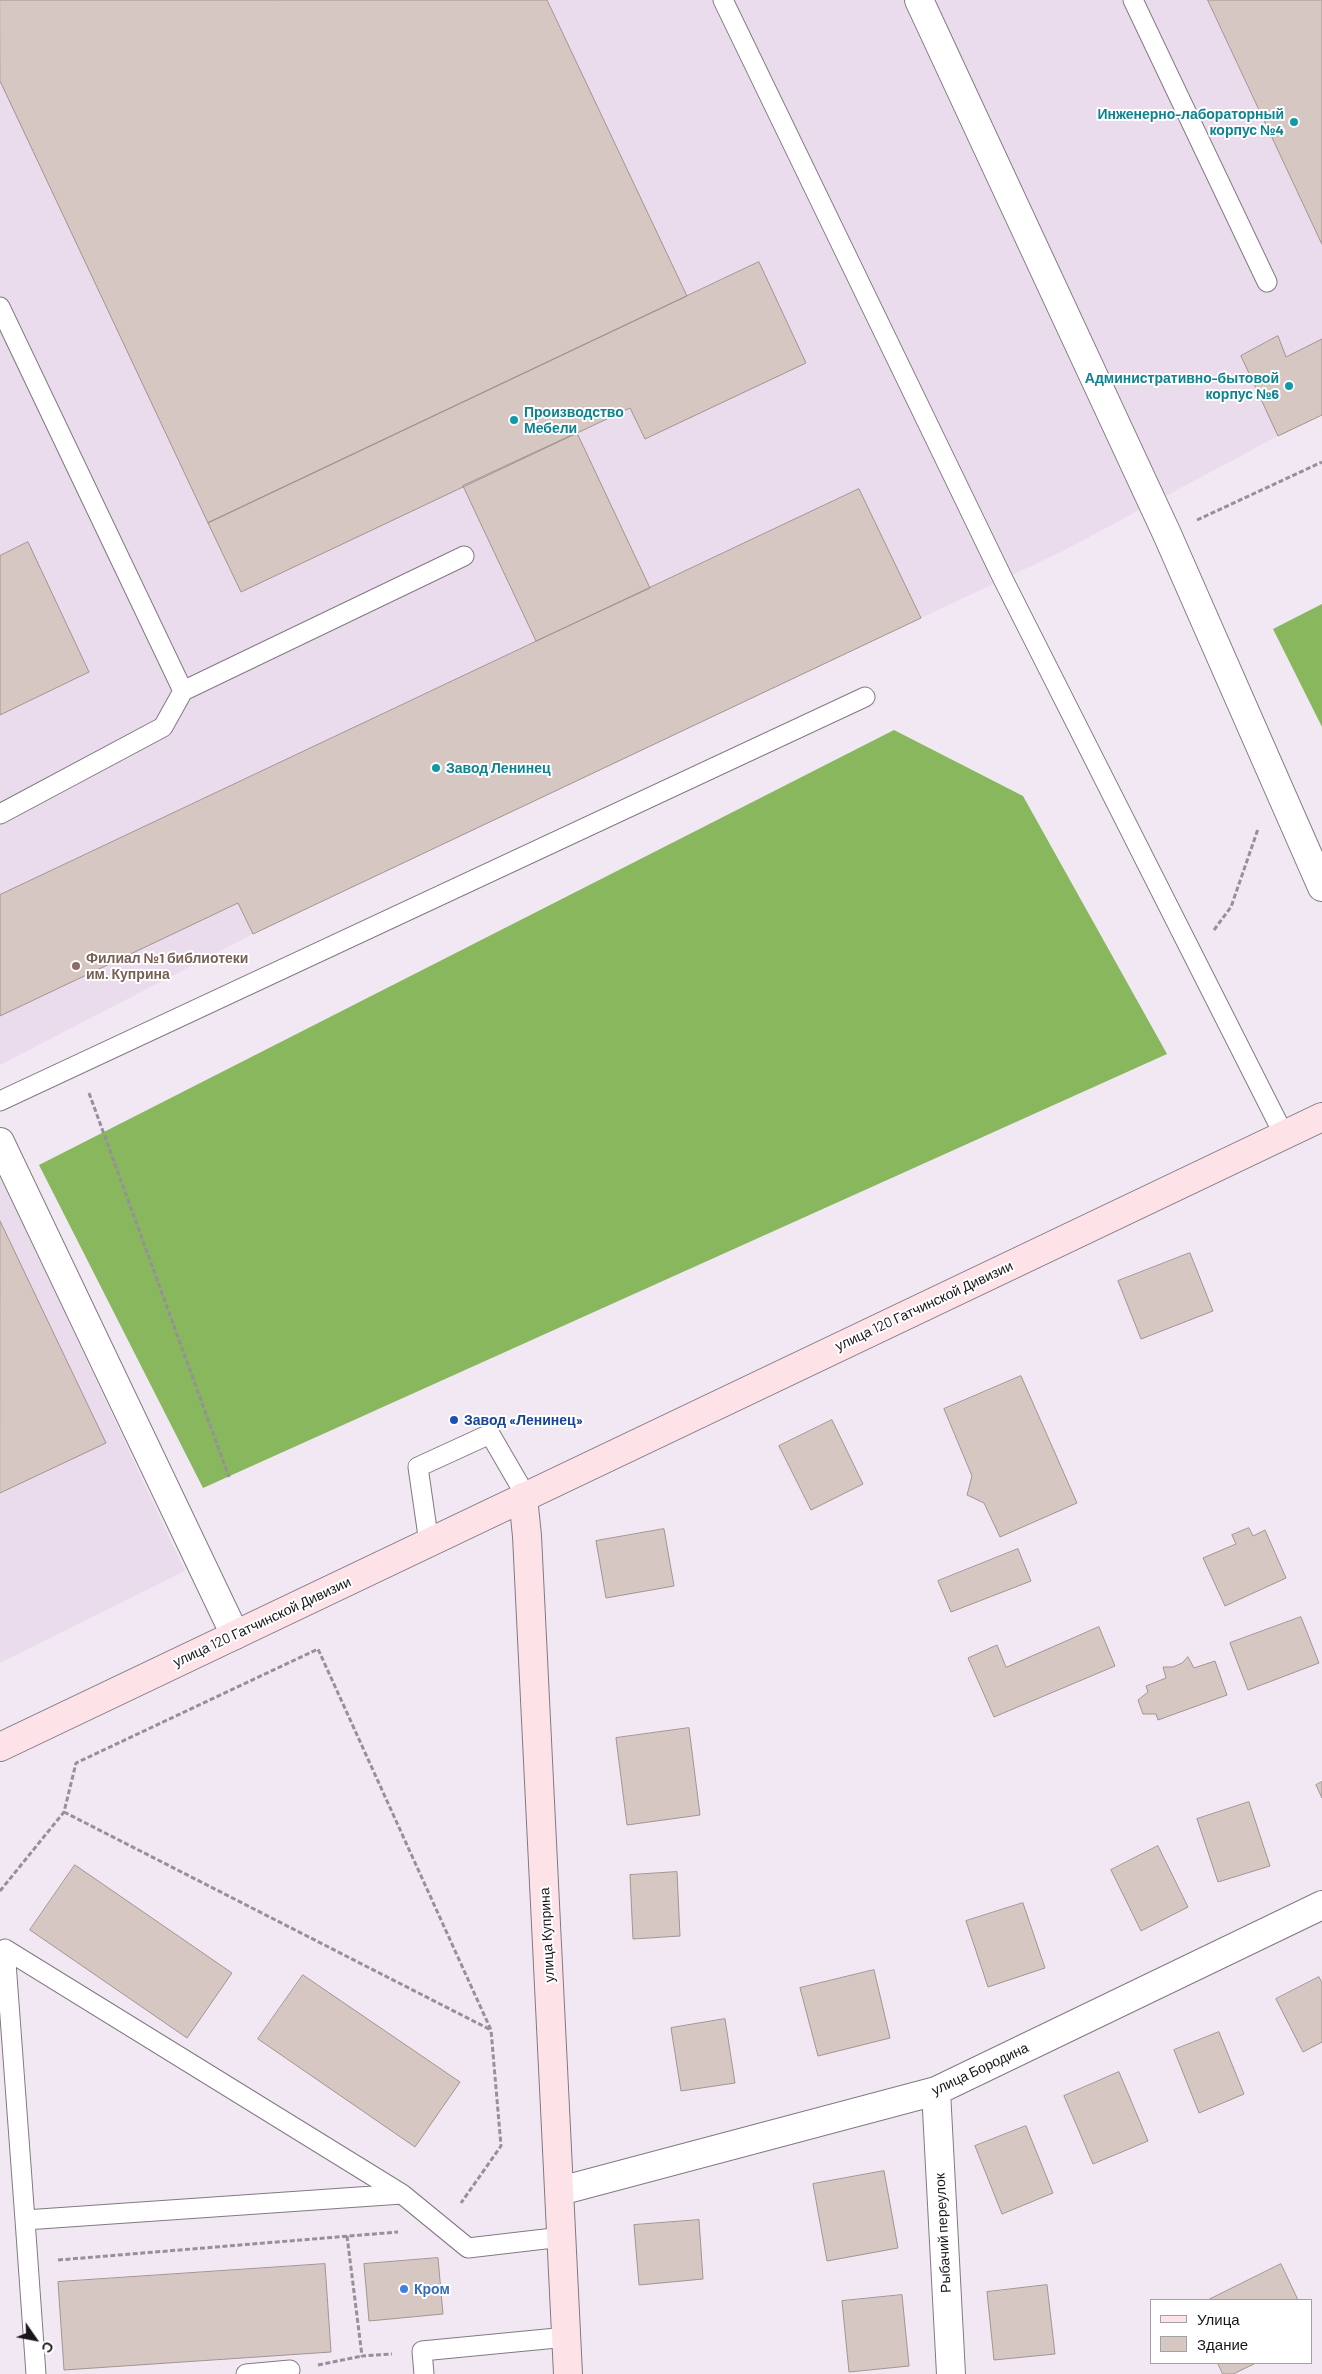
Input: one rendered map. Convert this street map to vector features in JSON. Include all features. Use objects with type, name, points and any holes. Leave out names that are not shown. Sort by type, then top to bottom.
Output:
[{"type":"main road","name":"улица 120 Гатчинской Дивизии","points":[[0,1747],[1322,1117]]},
{"type":"main road","name":"улица Куприна","points":[[525,1496],[568,2374]]},
{"type":"street","points":[[918,0],[1167,534],[1322,888]]},
{"type":"street","points":[[0,1142],[235,1635]]},
{"type":"street","name":"улица Бородина","points":[[560,2191],[936,2091],[1322,1905]]},
{"type":"street","name":"Рыбачий переулок","points":[[936,2091],[951,2374]]},
{"type":"lane","points":[[723,0],[998,570],[1284,1135]]},
{"type":"lane","points":[[1133,0],[1267,282]]},
{"type":"lane","points":[[0,307],[183,691]]},
{"type":"lane","points":[[0,814],[163,727],[183,691],[464,556]]},
{"type":"lane","points":[[0,1101],[865,697]]},
{"type":"lane","points":[[429,1543],[418,1467],[490,1434],[525,1496]]},
{"type":"lane","points":[[36,2374],[5,1949],[402,2194],[468,2248],[562,2237]]},
{"type":"lane","points":[[25,2220],[402,2194]]},
{"type":"lane","points":[[424,2374],[422,2351],[567,2337]]},
{"type":"lane","points":[[246,2374],[290,2370]]},
{"type":"path","points":[[1167,534],[1322,462]]},
{"type":"path","points":[[1194,957],[1231,907],[1258,828]]},
{"type":"path","points":[[78,1064],[229,1477]]},
{"type":"path","points":[[0,1891],[64,1812],[76,1763],[318,1649],[491,2030],[501,2146],[444,2228],[28,2263]]},
{"type":"path","points":[[64,1812],[491,2030]]},
{"type":"path","points":[[347,2236],[362,2356]]},
{"type":"path","points":[[290,2370],[362,2356],[422,2351]]},
{"type":"shaded area","points":[[0,0],[1322,0],[1322,415],[1278,436],[1063,551],[253,934],[0,1065]]},
{"type":"shaded area","points":[[0,1174],[185,1571],[0,1663]]},
{"type":"green space","points":[[1322,604],[1322,727],[1273,629]]},
{"type":"green space","points":[[894,730],[1023,796],[1167,1054],[203,1488],[39,1165]]},
{"type":"building","points":[[0,0],[547,0],[687,296],[208,523],[0,81]]},
{"type":"building","name":"Инженерно-лабораторный корпус №4","points":[[1208,0],[1322,0],[1322,244]]},
{"type":"building","name":"Производство Мебели","points":[[759,262],[806,363],[645,439],[630,408],[241,592],[208,523]]},
{"type":"building","name":"Административно-бытовой корпус №6","points":[[1278,336],[1286,357],[1322,339],[1322,415],[1278,436],[1241,356]]},
{"type":"building","points":[[577,433],[650,588],[536,641],[463,486]]},
{"type":"building","name":"Завод Ленинец","points":[[859,489],[921,618],[253,934],[238,903],[0,1016],[0,895]]},
{"type":"building","points":[[28,542],[89,672],[0,715],[0,556]]},
{"type":"building","points":[[0,1221],[106,1443],[0,1493]]},
{"type":"building","points":[[1190,1253],[1213,1311],[1141,1339],[1118,1281]]},
{"type":"building","points":[[1021,1376],[1077,1503],[1000,1537],[984,1503],[967,1495],[972,1476],[944,1409]]},
{"type":"building","points":[[832,1420],[863,1484],[811,1510],[779,1446]]},
{"type":"building","points":[[1249,1528],[1253,1536],[1265,1530],[1286,1578],[1225,1606],[1203,1558],[1236,1544],[1232,1535]]},
{"type":"building","points":[[664,1529],[674,1586],[606,1598],[596,1541]]},
{"type":"building","points":[[1018,1549],[1031,1581],[951,1612],[938,1581]]},
{"type":"building","points":[[1301,1617],[1319,1663],[1248,1690],[1230,1643]]},
{"type":"building","points":[[1099,1627],[1115,1666],[994,1717],[968,1658],[997,1645],[1006,1667]]},
{"type":"building","points":[[1188,1657],[1194,1668],[1215,1661],[1227,1695],[1158,1720],[1156,1714],[1143,1714],[1138,1700],[1148,1692],[1146,1686],[1166,1678],[1163,1667],[1173,1667],[1182,1663]]},
{"type":"building","points":[[689,1728],[700,1815],[627,1825],[616,1738]]},
{"type":"building","points":[[1322,1782],[1322,1798],[1316,1785]]},
{"type":"building","points":[[1249,1802],[1270,1866],[1218,1882],[1197,1819]]},
{"type":"building","points":[[1158,1846],[1188,1907],[1141,1931],[1111,1870]]},
{"type":"building","points":[[75,1865],[232,1973],[187,2038],[30,1930]]},
{"type":"building","points":[[677,1872],[680,1936],[633,1939],[630,1875]]},
{"type":"building","points":[[1023,1903],[1045,1968],[988,1987],[966,1921]]},
{"type":"building","points":[[874,1970],[890,2038],[818,2056],[800,1988]]},
{"type":"building","points":[[303,1975],[460,2082],[415,2147],[258,2039]]},
{"type":"building","points":[[1319,1977],[1322,1983],[1322,2042],[1303,2052],[1276,1999]]},
{"type":"building","points":[[725,2019],[735,2083],[681,2091],[671,2028]]},
{"type":"building","points":[[1219,2032],[1244,2094],[1199,2113],[1174,2050]]},
{"type":"building","points":[[1119,2072],[1148,2141],[1093,2164],[1064,2096]]},
{"type":"building","points":[[1026,2126],[1053,2193],[1002,2214],[975,2146]]},
{"type":"building","points":[[884,2171],[898,2248],[827,2261],[813,2184]]},
{"type":"building","points":[[699,2220],[703,2279],[639,2285],[634,2225]]},
{"type":"building","name":"Кром","points":[[438,2258],[443,2314],[369,2321],[364,2264]]},
{"type":"building","points":[[325,2264],[331,2352],[64,2370],[58,2282]]},
{"type":"building","points":[[1281,2264],[1298,2299],[1210,2299]]},
{"type":"building","points":[[1047,2285],[1055,2354],[994,2360],[987,2292]]},
{"type":"building","points":[[902,2295],[909,2366],[849,2372],[842,2301]]},
{"type":"building","points":[[1218,2364],[1254,2364],[1233,2374],[1223,2374]]},
{"type":"place","name":"Инженерно-лабораторный корпус №4","points":[[1294,122]]},
{"type":"place","name":"Административно-бытовой корпус №6","points":[[1289,386]]},
{"type":"place","name":"Производство Мебели","points":[[514,420]]},
{"type":"place","name":"Завод Ленинец","points":[[436,768]]},
{"type":"place","name":"Филиал №1 библиотеки им. Куприна","points":[[76,966]]},
{"type":"place","name":"Завод «Ленинец»","points":[[454,1420]]},
{"type":"place","name":"Кром","points":[[404,2289]]}]
